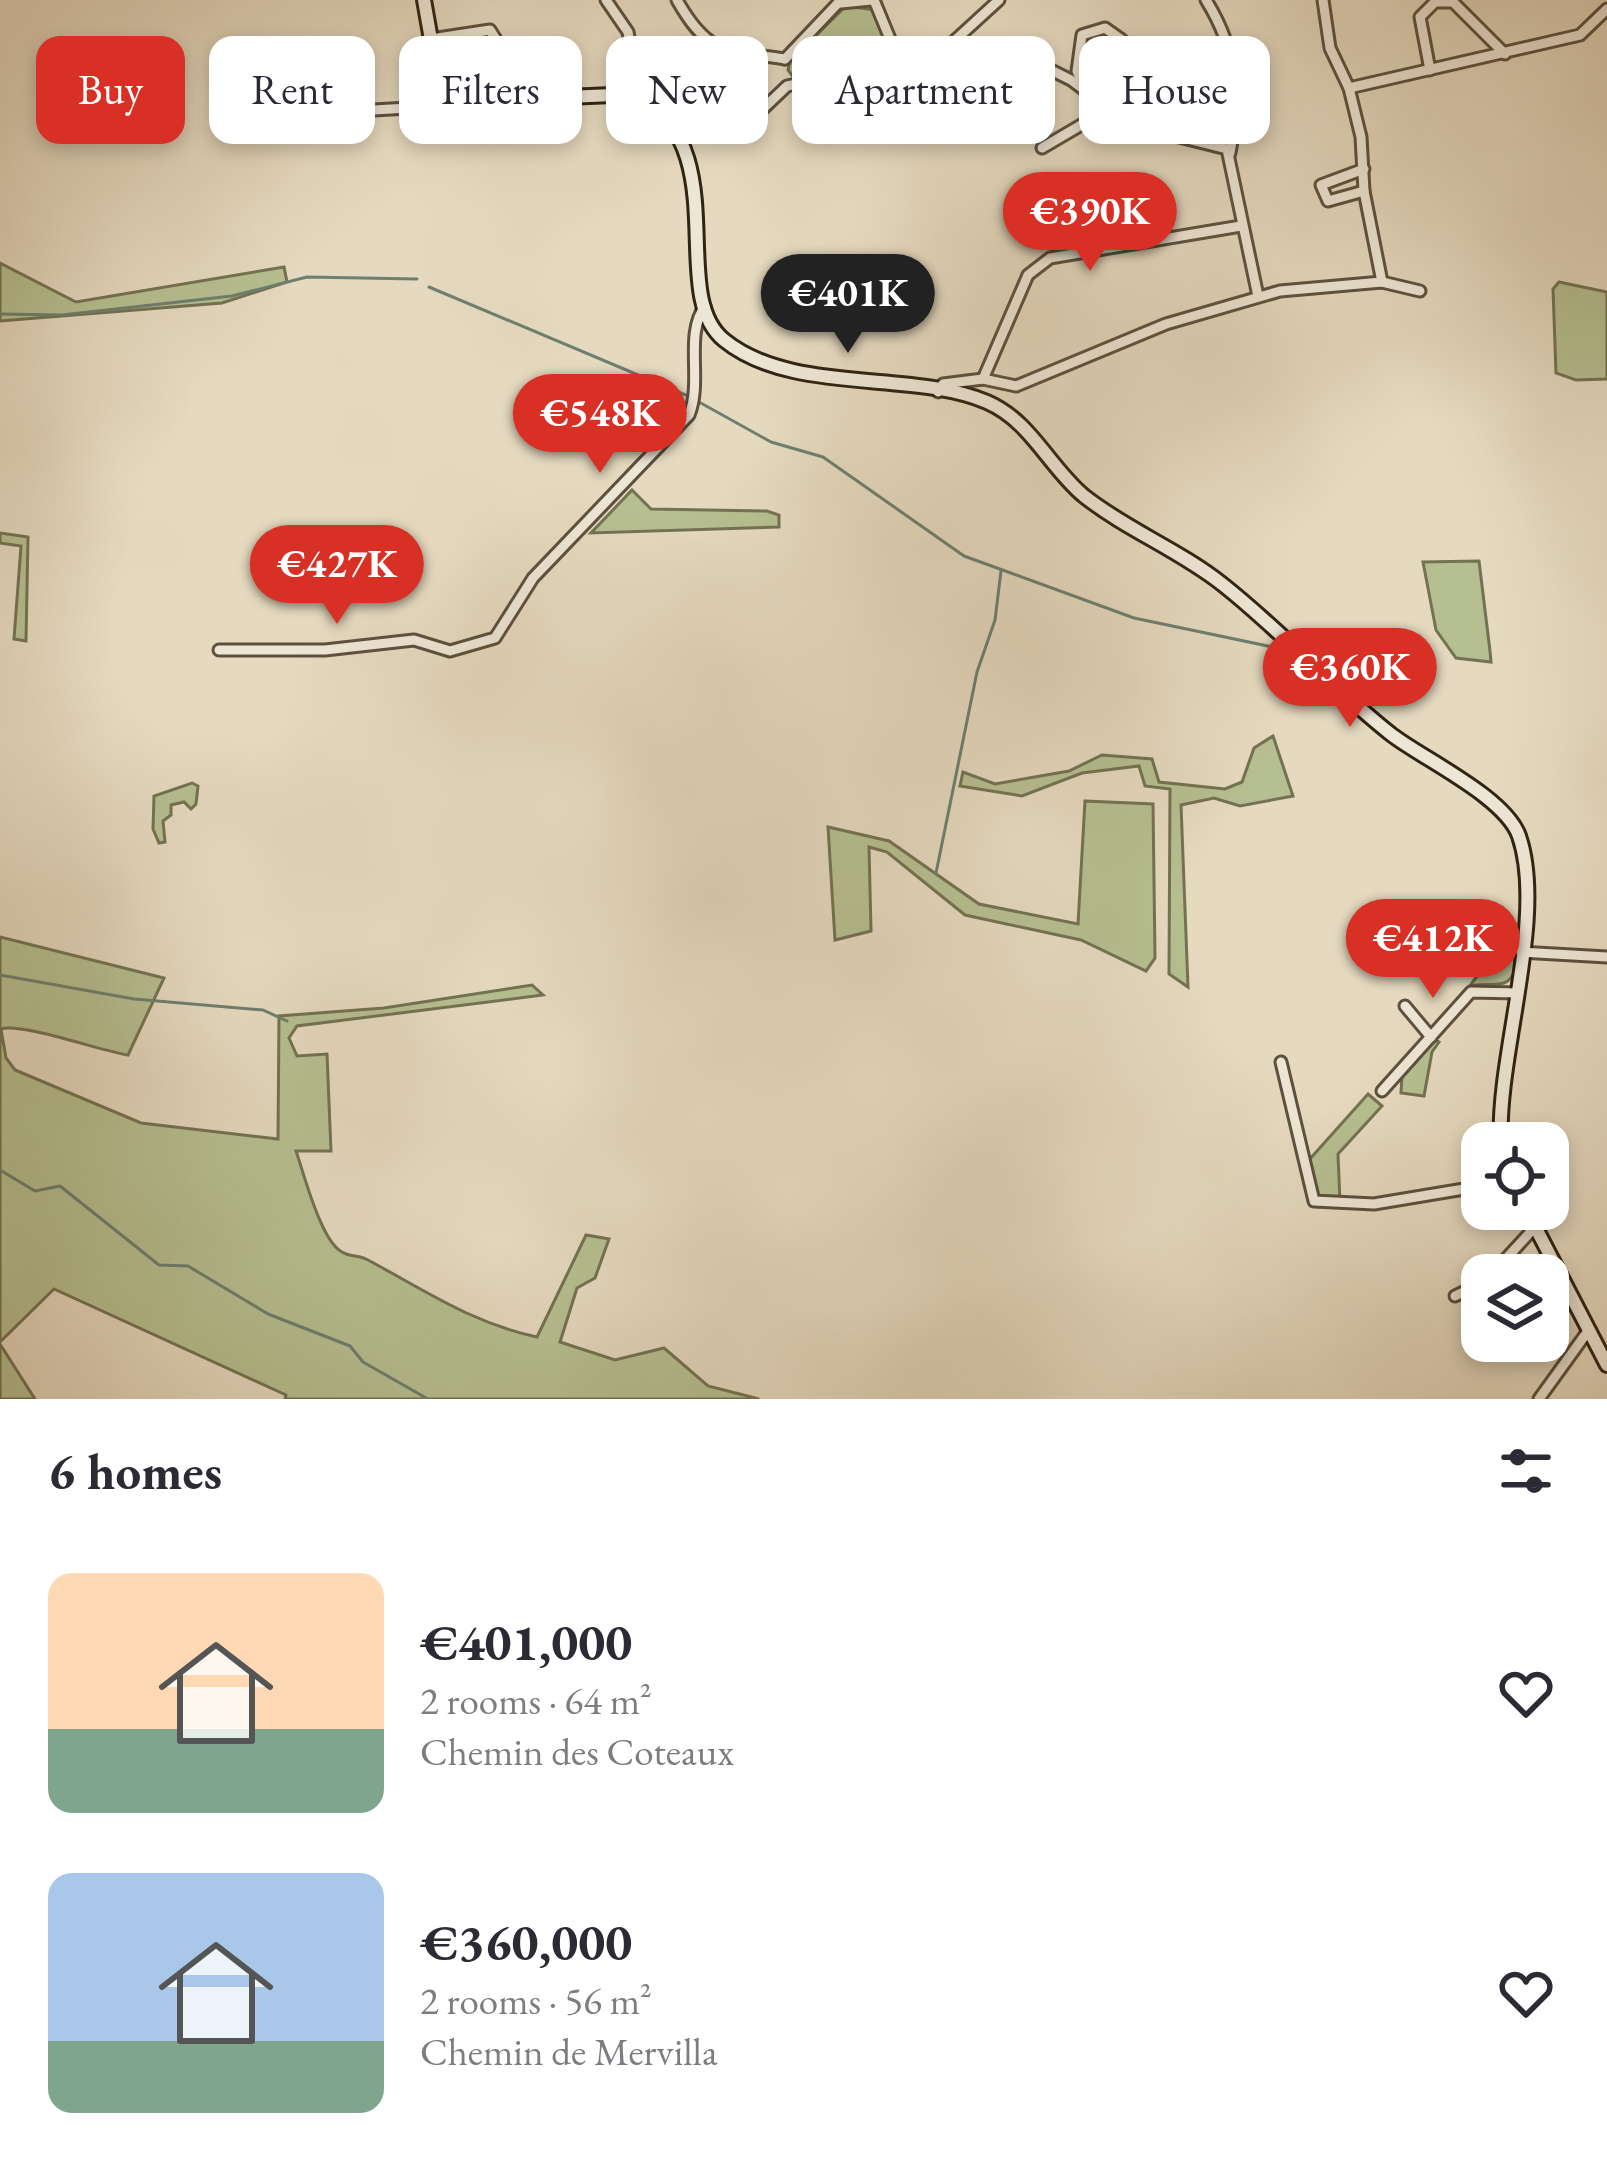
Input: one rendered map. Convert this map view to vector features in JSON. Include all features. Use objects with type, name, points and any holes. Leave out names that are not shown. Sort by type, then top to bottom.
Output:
[{"type":"street","points":[[424,0],[430,36]]},
{"type":"street","points":[[606,0],[629,36]]},
{"type":"street","points":[[677,0],[700,38],[712,48],[785,59]]},
{"type":"street","points":[[785,88],[785,59],[841,2],[873,0],[888,36]]},
{"type":"street","points":[[965,36],[999,0]]},
{"type":"street","points":[[1206,0],[1230,46],[1239,106],[1230,153],[1258,296]]},
{"type":"street","points":[[1323,0],[1330,48],[1348,88],[1382,282]]},
{"type":"street","points":[[1430,70],[1420,17],[1436,2],[1453,2],[1505,53]]},
{"type":"street","points":[[1348,88],[1580,35],[1607,9]]},
{"type":"street","points":[[1082,36],[1105,28],[1116,36]]},
{"type":"street","points":[[451,36],[490,30],[494,36]]},
{"type":"street","points":[[768,104],[792,86]]},
{"type":"street","points":[[1042,148],[1079,127]]},
{"type":"street","points":[[679,144],[694,188],[705,307],[721,338],[755,356],[830,377],[981,399],[1021,425],[1088,499],[1209,574],[1387,730],[1496,807],[1519,835],[1521,952],[1500,1122]]},
{"type":"street","points":[[1218,144],[1230,153]]},
{"type":"street","points":[[1364,169],[1321,185],[1328,201],[1364,190]]},
{"type":"street","points":[[983,379],[1028,275],[1050,258],[1241,226]]},
{"type":"street","points":[[938,392],[944,384],[983,379],[1016,386],[1125,339],[1258,296],[1382,282],[1420,291]]},
{"type":"street","points":[[219,650],[325,650],[414,640],[450,651],[495,638],[533,578],[688,415],[695,395],[697,323],[705,307]]},
{"type":"street","points":[[1521,952],[1607,957]]},
{"type":"street","points":[[1382,1091],[1472,992],[1518,993]]},
{"type":"street","points":[[1405,1006],[1431,1037]]},
{"type":"street","points":[[1281,1062],[1314,1201],[1374,1204],[1461,1190]]},
{"type":"street","points":[[1510,1254],[1531,1230]]},
{"type":"street","points":[[1537,1230],[1607,1365]]},
{"type":"street","points":[[1455,1296],[1461,1293]]},
{"type":"street","points":[[1539,1399],[1575,1345],[1591,1336]]},
{"type":"green space","points":[[846,6],[875,10],[886,36],[815,36]]},
{"type":"green space","points":[[0,263],[76,302],[284,267],[287,282],[222,303],[0,321]]},
{"type":"green space","points":[[1559,282],[1607,292],[1607,379],[1576,380],[1556,373],[1553,289]]},
{"type":"green space","points":[[632,490],[651,509],[767,511],[779,515],[779,527],[591,533]]},
{"type":"green space","points":[[0,533],[28,537],[26,641],[14,639],[21,546],[0,543]]},
{"type":"green space","points":[[1479,561],[1491,662],[1456,658],[1436,630],[1423,562]]},
{"type":"green space","points":[[1273,736],[1293,796],[1240,806],[1214,798],[1181,805],[1188,987],[1169,974],[1170,789],[1145,786],[1139,766],[1082,773],[1022,796],[960,786],[963,772],[995,784],[1069,771],[1102,755],[1152,759],[1159,782],[1225,789],[1242,782],[1254,748]]},
{"type":"green space","points":[[192,783],[198,786],[196,804],[191,809],[184,802],[171,805],[171,815],[163,821],[165,842],[159,843],[153,829],[154,796]]},
{"type":"green space","points":[[1085,801],[1153,804],[1155,958],[1146,971],[1081,940],[965,915],[887,852],[869,847],[871,931],[835,940],[828,827],[889,841],[979,904],[1078,924]]},
{"type":"green space","points":[[0,937],[164,978],[128,1055],[42,1033],[1,1029],[6,1058],[15,1070],[141,1123],[278,1139],[279,1016],[384,1008],[532,985],[543,995],[297,1026],[289,1038],[297,1056],[327,1054],[331,1151],[296,1151],[327,1235],[342,1252],[365,1258],[450,1305],[537,1337],[586,1235],[609,1239],[595,1278],[577,1288],[560,1342],[615,1360],[664,1348],[708,1386],[759,1399],[285,1399],[286,1395],[54,1289],[0,1342]]},
{"type":"green space","points":[[1493,954],[1517,960],[1512,976],[1504,983],[1475,985],[1464,994]]},
{"type":"green space","points":[[1434,1039],[1439,1042],[1432,1052],[1424,1096],[1401,1093],[1402,1074]]},
{"type":"green space","points":[[1368,1094],[1382,1106],[1338,1154],[1340,1202],[1315,1199],[1309,1160]]},
{"type":"green space","points":[[0,1344],[35,1399],[0,1399]]},
{"type":"waterway","points":[[0,314],[62,315],[232,296],[307,277],[417,279]]},
{"type":"waterway","points":[[429,287],[688,396]]},
{"type":"waterway","points":[[699,402],[771,442],[823,457],[964,556],[1134,618],[1282,649]]},
{"type":"waterway","points":[[936,873],[977,672],[995,620],[1001,571]]},
{"type":"waterway","points":[[0,975],[134,999],[263,1010],[287,1021]]},
{"type":"waterway","points":[[0,1170],[35,1191],[60,1186],[159,1265],[188,1266],[268,1314],[350,1346],[363,1362],[428,1399]]}]
